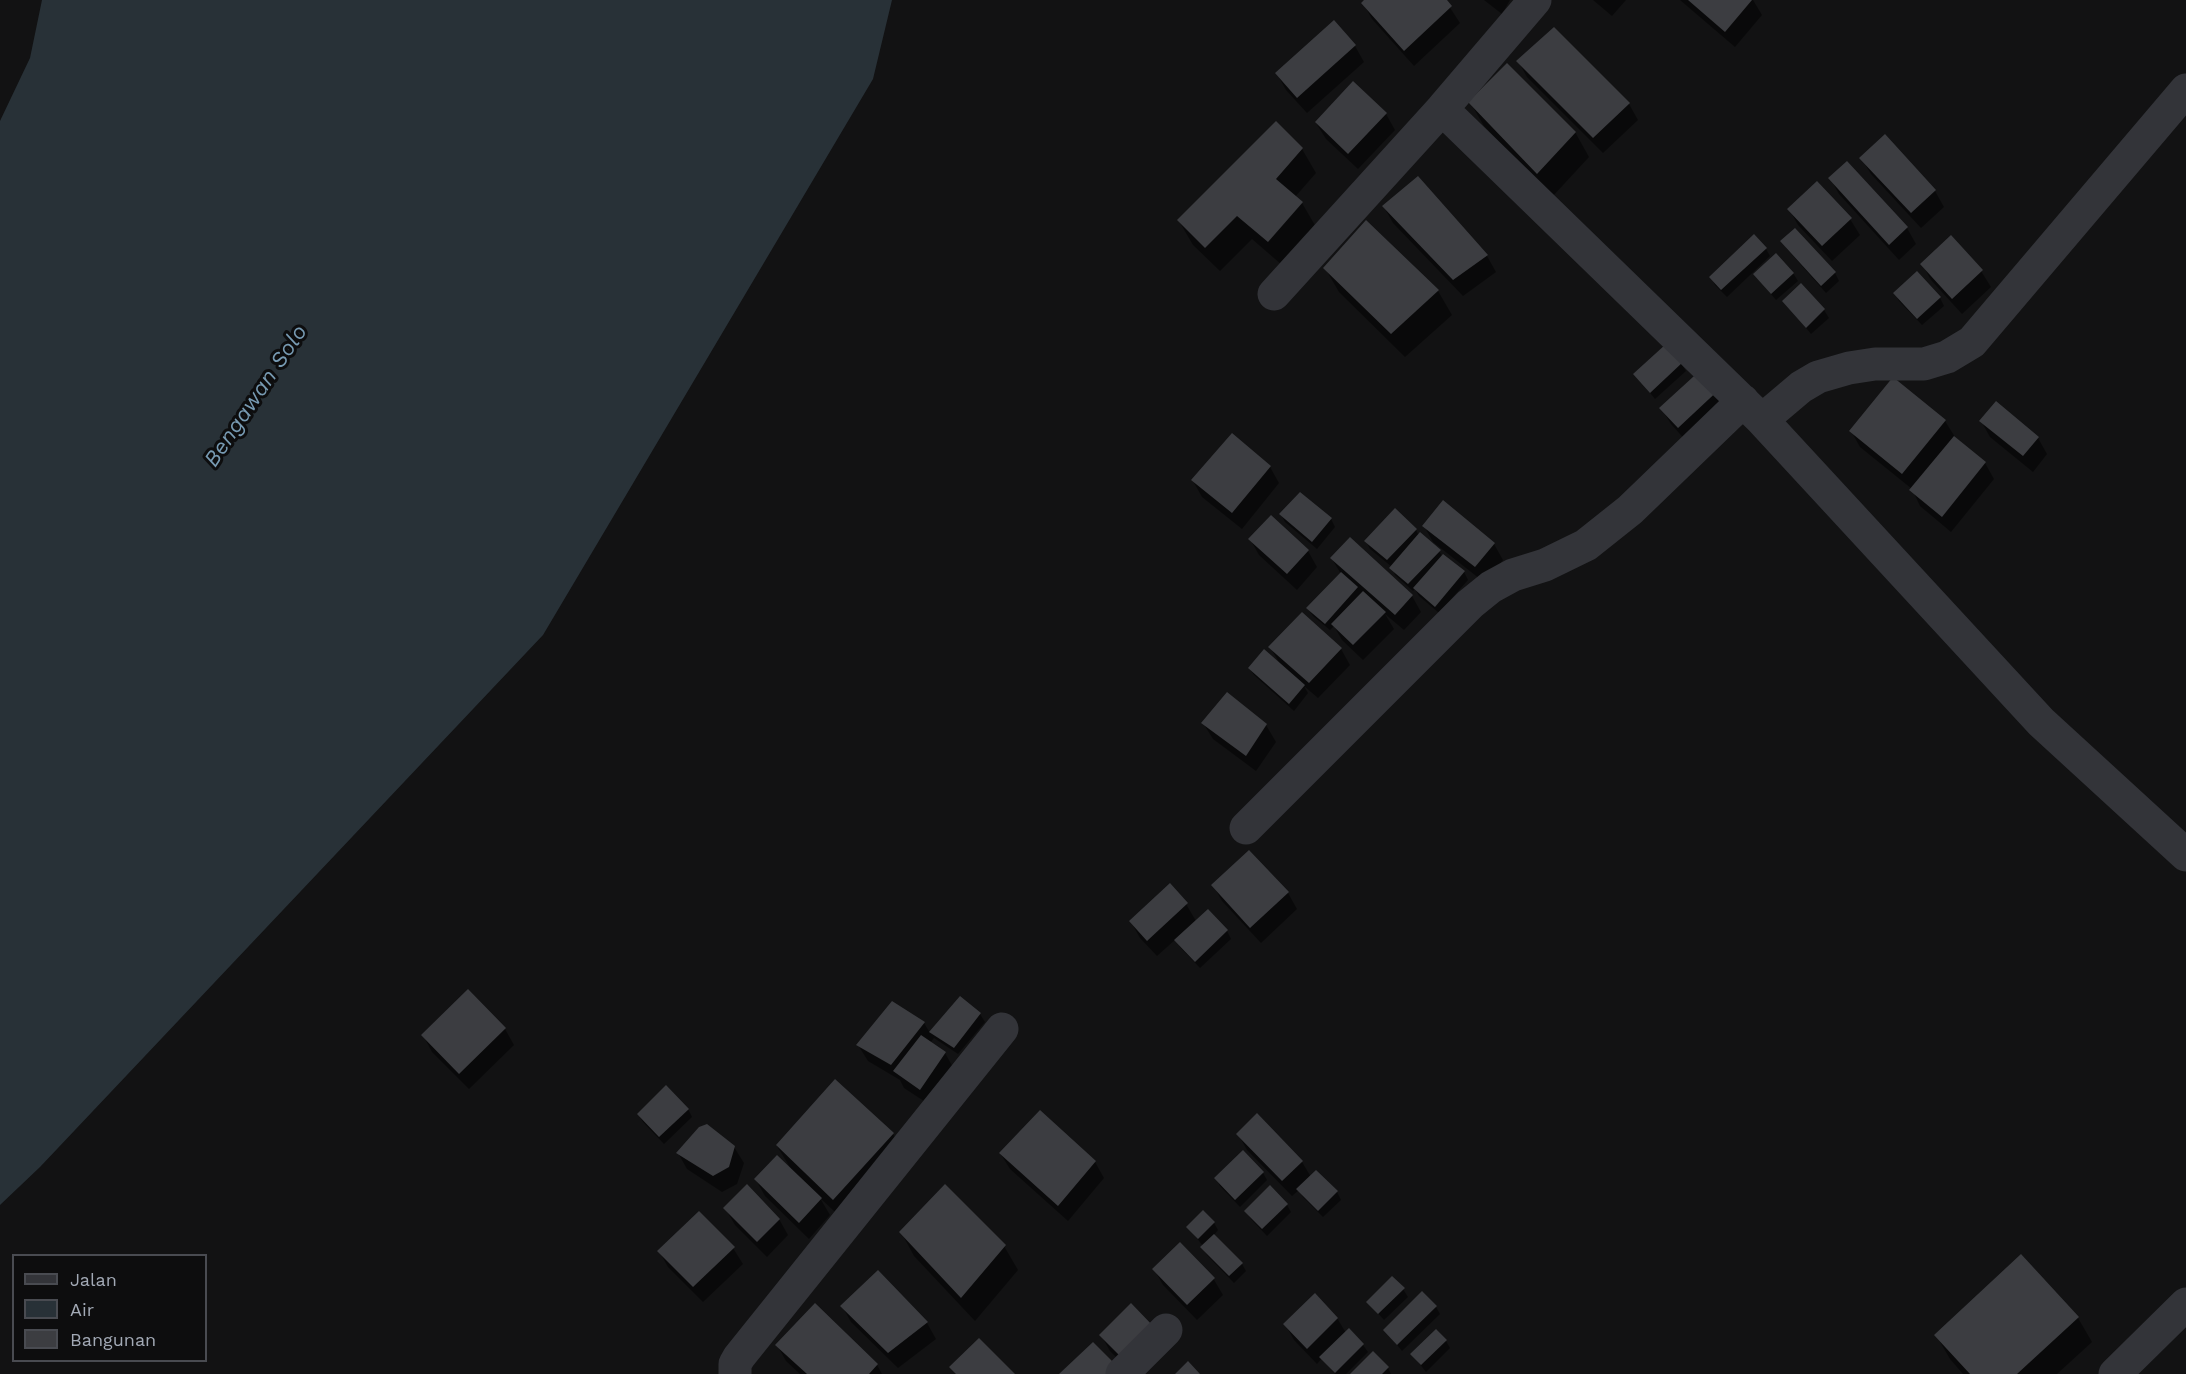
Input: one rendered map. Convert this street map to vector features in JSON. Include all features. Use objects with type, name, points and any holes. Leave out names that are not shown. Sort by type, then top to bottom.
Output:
[{"type":"street","points":[[1274,294],[1442,109],[1535,0]]},
{"type":"street","points":[[1246,828],[1470,604],[1491,587],[1513,575],[1545,565],[1586,545],[1753,410],[1818,377],[1849,368],[1875,364],[1924,364],[1947,357],[1972,342],[2186,90]]},
{"type":"street","points":[[1442,109],[1753,410],[2041,722],[2186,855]]},
{"type":"street","points":[[735,1374],[735,1364],[739,1357],[1002,1029]]},
{"type":"street","points":[[2115,1374],[2186,1304]]},
{"type":"street","points":[[1122,1374],[1166,1330]]},
{"type":"water","name":"Bengawan Solo","points":[[42,0],[892,0],[873,79],[543,635],[40,1167],[0,1205],[0,121],[30,58]]},
{"type":"building","points":[[1364,0],[1447,0],[1452,6],[1404,51],[1361,3]]},
{"type":"building","points":[[1688,0],[1752,0],[1725,32]]},
{"type":"building","points":[[1334,20],[1356,45],[1297,98],[1275,73]]},
{"type":"building","points":[[1554,27],[1630,103],[1593,138],[1516,61]]},
{"type":"building","points":[[1507,63],[1576,132],[1537,174],[1468,102]]},
{"type":"building","points":[[1353,81],[1387,113],[1348,154],[1315,122]]},
{"type":"building","points":[[1276,121],[1303,148],[1276,179],[1303,202],[1268,242],[1237,216],[1205,248],[1177,220]]},
{"type":"building","points":[[1885,134],[1936,190],[1911,213],[1859,158]]},
{"type":"building","points":[[1847,161],[1908,227],[1889,245],[1828,178]]},
{"type":"building","points":[[1418,176],[1488,255],[1453,280],[1382,206]]},
{"type":"building","points":[[1817,181],[1852,218],[1822,246],[1787,209]]},
{"type":"building","points":[[1366,220],[1439,290],[1391,334],[1323,268]]},
{"type":"building","points":[[1795,228],[1836,272],[1821,286],[1780,241]]},
{"type":"building","points":[[1754,234],[1767,248],[1721,290],[1709,277]]},
{"type":"building","points":[[1951,235],[1983,270],[1952,299],[1920,264]]},
{"type":"building","points":[[1776,253],[1794,273],[1771,294],[1753,274]]},
{"type":"building","points":[[1917,271],[1941,297],[1917,319],[1893,293]]},
{"type":"building","points":[[1801,283],[1825,309],[1806,328],[1782,301]]},
{"type":"building","points":[[1666,344],[1683,362],[1650,393],[1633,374]]},
{"type":"building","points":[[1705,366],[1724,385],[1678,428],[1659,408]]},
{"type":"building","points":[[1893,377],[1946,420],[1902,474],[1849,431]]},
{"type":"building","points":[[1996,401],[2039,437],[2023,456],[1979,421]]},
{"type":"building","points":[[1232,433],[1271,466],[1232,513],[1191,480]]},
{"type":"building","points":[[1954,436],[1986,462],[1942,517],[1909,490]]},
{"type":"building","points":[[1300,492],[1332,518],[1312,542],[1279,514]]},
{"type":"building","points":[[1443,500],[1495,543],[1475,567],[1422,526]]},
{"type":"building","points":[[1395,508],[1417,529],[1387,560],[1364,541]]},
{"type":"building","points":[[1271,515],[1309,550],[1287,574],[1248,539]]},
{"type":"building","points":[[1420,532],[1441,550],[1408,584],[1389,568]]},
{"type":"building","points":[[1350,537],[1413,595],[1395,615],[1330,558]]},
{"type":"building","points":[[1443,554],[1465,571],[1435,607],[1413,588]]},
{"type":"building","points":[[1341,572],[1358,587],[1325,624],[1306,608]]},
{"type":"building","points":[[1363,591],[1386,612],[1353,645],[1331,624]]},
{"type":"building","points":[[1302,612],[1342,648],[1309,683],[1268,647]]},
{"type":"building","points":[[1264,649],[1305,685],[1289,704],[1248,668]]},
{"type":"building","points":[[1227,692],[1267,724],[1246,756],[1201,723]]},
{"type":"building","points":[[1249,850],[1289,892],[1250,928],[1211,885]]},
{"type":"building","points":[[1170,883],[1188,903],[1147,941],[1129,921]]},
{"type":"building","points":[[1208,909],[1228,930],[1195,962],[1174,940]]},
{"type":"building","points":[[468,989],[506,1028],[459,1074],[421,1035]]},
{"type":"building","points":[[960,996],[981,1013],[954,1048],[929,1032]]},
{"type":"building","points":[[892,1001],[925,1022],[891,1065],[856,1045]]},
{"type":"building","points":[[921,1035],[946,1052],[920,1090],[893,1071]]},
{"type":"building","points":[[835,1079],[894,1133],[833,1200],[776,1145]]},
{"type":"building","points":[[666,1085],[689,1109],[659,1137],[637,1114]]},
{"type":"building","points":[[1040,1110],[1096,1161],[1058,1206],[999,1153]]},
{"type":"building","points":[[1257,1113],[1303,1161],[1282,1181],[1236,1134]]},
{"type":"building","points":[[707,1124],[735,1146],[729,1167],[713,1176],[676,1153],[699,1127]]},
{"type":"building","points":[[1243,1150],[1264,1172],[1235,1200],[1214,1178]]},
{"type":"building","points":[[777,1155],[822,1198],[799,1223],[754,1179]]},
{"type":"building","points":[[1316,1170],[1338,1191],[1318,1211],[1296,1189]]},
{"type":"building","points":[[747,1184],[780,1219],[757,1242],[723,1208]]},
{"type":"building","points":[[945,1184],[1006,1245],[961,1298],[899,1232]]},
{"type":"building","points":[[1270,1185],[1288,1204],[1262,1229],[1244,1211]]},
{"type":"building","points":[[1203,1210],[1215,1222],[1198,1239],[1186,1227]]},
{"type":"building","points":[[699,1211],[735,1247],[693,1287],[657,1251]]},
{"type":"building","points":[[1214,1234],[1243,1263],[1229,1276],[1200,1247]]},
{"type":"building","points":[[1180,1242],[1215,1278],[1187,1305],[1152,1269]]},
{"type":"building","points":[[2021,1254],[2079,1317],[2017,1374],[1970,1374],[1934,1335]]},
{"type":"building","points":[[878,1270],[928,1322],[888,1353],[840,1306]]},
{"type":"building","points":[[1392,1276],[1405,1288],[1378,1314],[1366,1302]]},
{"type":"building","points":[[1422,1291],[1437,1306],[1397,1345],[1383,1330]]},
{"type":"building","points":[[1315,1293],[1338,1318],[1307,1349],[1283,1324]]},
{"type":"building","points":[[815,1303],[878,1364],[869,1374],[807,1374],[775,1345]]},
{"type":"building","points":[[1131,1303],[1155,1328],[1124,1360],[1099,1335]]},
{"type":"building","points":[[1349,1328],[1364,1344],[1335,1373],[1319,1357]]},
{"type":"building","points":[[1436,1329],[1447,1340],[1421,1365],[1410,1354]]},
{"type":"building","points":[[979,1338],[1015,1374],[956,1374],[949,1367]]},
{"type":"building","points":[[1093,1342],[1116,1365],[1107,1374],[1059,1374]]},
{"type":"building","points":[[1373,1351],[1389,1367],[1382,1374],[1350,1374]]},
{"type":"building","points":[[1188,1361],[1200,1374],[1175,1374]]}]
